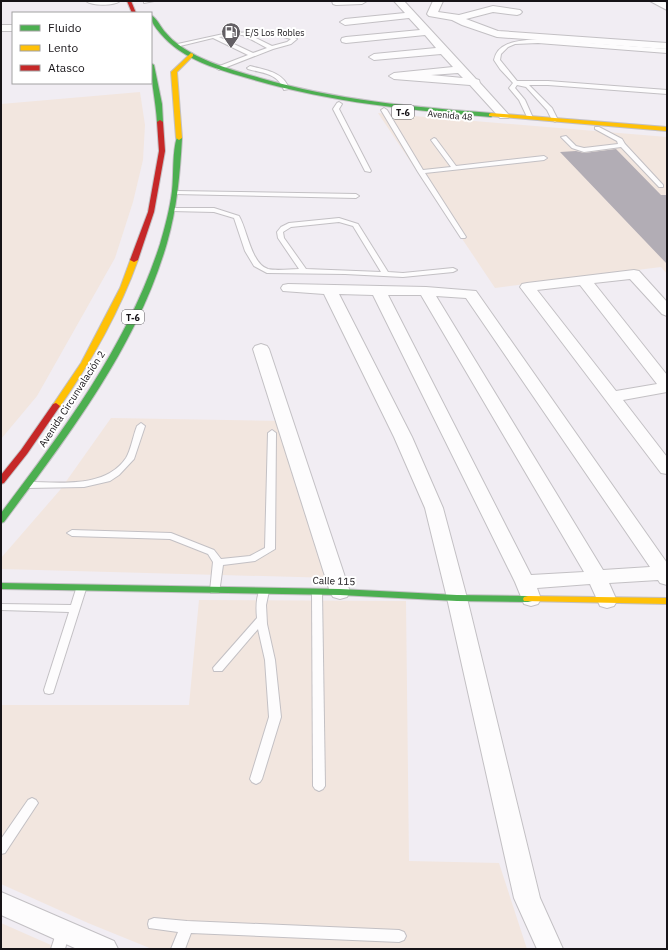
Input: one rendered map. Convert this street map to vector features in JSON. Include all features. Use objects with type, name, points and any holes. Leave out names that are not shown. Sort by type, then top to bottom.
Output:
[{"type":"main road","points":[[129,1],[134,12]]},
{"type":"main road","points":[[148,1],[150,12]]},
{"type":"main road","name":"T-6","points":[[152,18],[159,28],[176,45],[191,55]]},
{"type":"main road","name":"Avenida 48","points":[[667,129],[504,116],[351,101],[286,89],[214,73],[191,55],[175,57],[214,73],[277,91],[339,104],[384,110],[667,133]]},
{"type":"main road","name":"Avenida Circunvalación 2","points":[[1,520],[66,432],[105,371],[138,308],[161,254],[173,210],[180,154],[178,80],[174,72],[191,55]]},
{"type":"main road","name":"Avenida Circunvalación 2","points":[[1,481],[24,452],[85,363],[124,288],[151,212],[162,151],[155,67]]},
{"type":"main road","name":"Calle 115","points":[[1,586],[81,589],[340,592],[457,598],[528,590],[607,601],[667,601]]},
{"type":"street","points":[[92,1],[115,1]]},
{"type":"street","points":[[95,1],[99,12]]},
{"type":"street","points":[[336,2],[362,1]]},
{"type":"street","points":[[399,1],[475,82],[504,116]]},
{"type":"street","points":[[438,1],[432,14],[455,16],[466,23],[497,34],[667,46]]},
{"type":"street","points":[[655,1],[667,7]]},
{"type":"street","points":[[459,18],[493,9],[517,12]]},
{"type":"street","points":[[345,22],[413,15]]},
{"type":"street","points":[[1,28],[12,28]]},
{"type":"street","points":[[346,40],[428,32]]},
{"type":"street","points":[[374,57],[445,50]]},
{"type":"street","points":[[462,69],[394,76],[475,82]]},
{"type":"street","points":[[667,311],[634,274],[527,287],[667,469]]},
{"type":"street","points":[[584,280],[667,386],[612,397]]},
{"type":"street","points":[[288,288],[426,291],[471,294],[666,576]]},
{"type":"street","points":[[329,289],[403,437],[434,508],[457,598],[527,898],[550,949]]},
{"type":"street","points":[[378,291],[528,590],[597,577],[666,576]]},
{"type":"street","points":[[426,291],[597,577],[607,601]]},
{"type":"street","points":[[261,349],[340,592]]},
{"type":"street","points":[[1,903],[60,940],[105,949]]},
{"type":"lane","points":[[176,45],[227,35],[244,34],[280,34],[290,36],[294,39],[289,43],[253,55],[214,73]]},
{"type":"lane","points":[[244,34],[271,48]]},
{"type":"lane","points":[[215,37],[253,55]]},
{"type":"lane","points":[[555,120],[550,109],[528,86],[516,83],[502,68],[497,60],[498,54],[506,46],[514,43],[538,41],[667,51]]},
{"type":"lane","points":[[250,68],[280,77],[284,80],[286,89]]},
{"type":"lane","points":[[516,83],[541,83],[667,92]]},
{"type":"lane","points":[[516,83],[512,88],[522,100],[530,118]]},
{"type":"lane","points":[[339,104],[336,109],[368,171]]},
{"type":"lane","points":[[384,110],[421,172],[463,237]]},
{"type":"lane","points":[[597,128],[620,140],[622,145],[661,186]]},
{"type":"lane","points":[[564,137],[574,147],[584,150],[622,145]]},
{"type":"lane","points":[[434,140],[454,167]]},
{"type":"lane","points":[[421,172],[454,167],[544,158]]},
{"type":"lane","points":[[176,193],[356,196]]},
{"type":"lane","points":[[173,210],[210,210],[229,213],[237,217],[249,251],[258,266],[267,271],[385,273],[403,275],[453,270]]},
{"type":"lane","points":[[304,271],[281,238],[280,232],[283,228],[289,226],[339,220],[356,224],[385,273]]},
{"type":"lane","points":[[27,485],[84,484],[107,479],[116,473],[130,459],[141,426]]},
{"type":"lane","points":[[218,562],[252,559],[270,549],[272,433]]},
{"type":"lane","points":[[72,532],[171,536],[211,552],[218,562],[215,591]]},
{"type":"lane","points":[[49,690],[81,589]]},
{"type":"lane","points":[[256,780],[275,717],[270,660],[262,618],[261,605],[264,591]]},
{"type":"lane","points":[[317,592],[319,786]]},
{"type":"lane","points":[[1,607],[75,609]]},
{"type":"lane","points":[[218,668],[262,618]]},
{"type":"lane","points":[[1,849],[32,804]]},
{"type":"lane","points":[[154,924],[187,927],[399,936]]},
{"type":"lane","points":[[178,949],[187,927]]},
{"type":"shaded area","points":[[140,92],[145,125],[143,160],[133,202],[115,258],[37,396],[1,439],[1,104]]},
{"type":"shaded area","points":[[378,113],[667,137],[667,274],[661,267],[495,288]]},
{"type":"shaded area","points":[[111,418],[287,421],[334,578],[1,569],[1,558],[60,490]]},
{"type":"shaded area","points":[[199,600],[406,601],[409,861],[499,863],[527,949],[152,949],[88,923],[1,884],[1,705],[189,705]]},
{"type":"shaded area","points":[[1,923],[60,949],[1,949]]},
{"type":"building","points":[[616,149],[661,195],[667,195],[667,264],[560,152],[576,151],[584,153]]},
{"type":"traffic: fast","points":[[152,18],[159,29],[169,40],[196,58],[276,85],[306,92],[367,102],[491,115]]},
{"type":"traffic: fast","points":[[152,70],[159,104],[160,122]]},
{"type":"traffic: fast","points":[[1,520],[64,434],[94,389],[122,342],[145,293],[164,243],[175,191],[179,138]]},
{"type":"traffic: fast","points":[[1,586],[340,592],[457,598],[528,599]]},
{"type":"traffic: slow","points":[[179,138],[174,72],[191,55]]},
{"type":"traffic: slow","points":[[491,115],[667,129]]},
{"type":"traffic: slow","points":[[56,406],[85,363],[124,288],[134,260]]},
{"type":"traffic: slow","points":[[528,599],[667,601]]},
{"type":"traffic: jam","points":[[129,1],[134,12]]},
{"type":"traffic: jam","points":[[134,260],[151,212],[162,151],[160,122]]},
{"type":"traffic: jam","points":[[1,481],[24,452],[56,406]]},
{"type":"place","name":"E/S Los Robles","points":[[231,49]]}]
